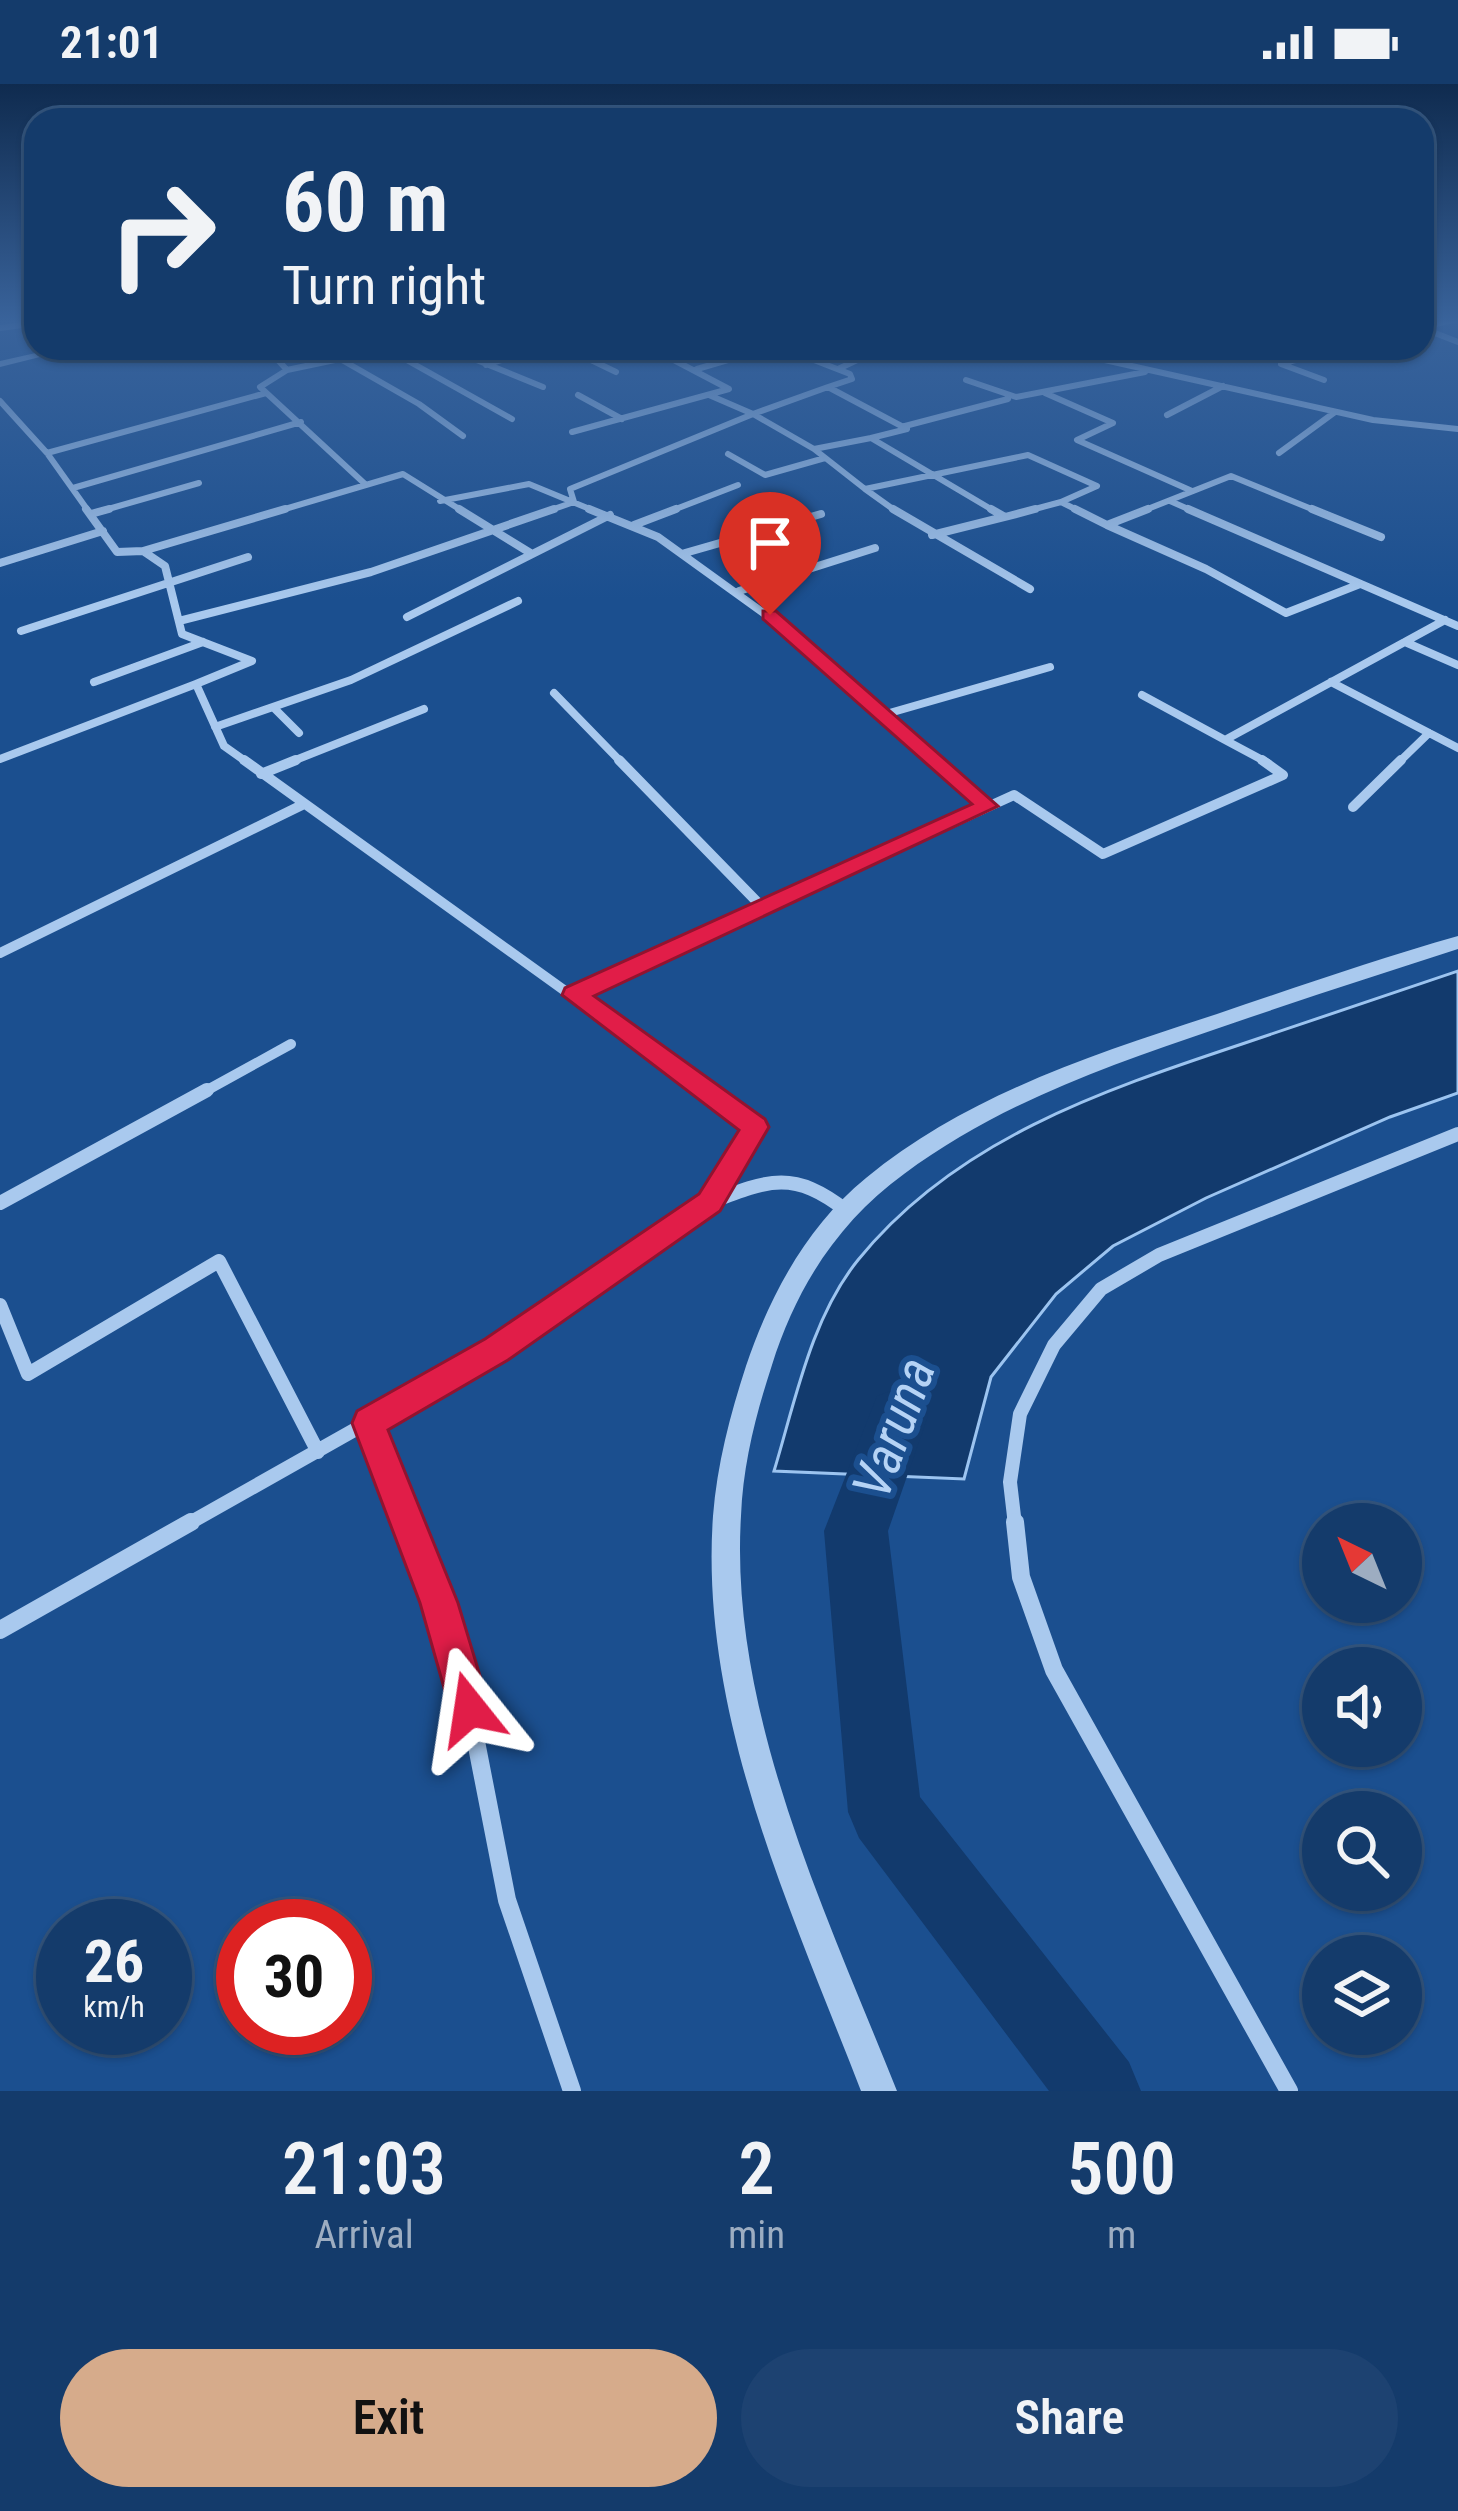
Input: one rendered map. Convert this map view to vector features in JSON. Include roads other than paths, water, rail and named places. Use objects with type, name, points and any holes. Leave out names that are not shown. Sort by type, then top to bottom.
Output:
[{"type":"street","points":[[11,413],[47,453],[117,552],[143,551],[406,474],[440,501],[532,554]]},
{"type":"street","points":[[47,453],[194,413]]},
{"type":"street","points":[[290,413],[365,484]]},
{"type":"street","points":[[430,413],[463,436]]},
{"type":"street","points":[[501,413],[512,419]]},
{"type":"street","points":[[612,413],[622,418]]},
{"type":"street","points":[[572,432],[642,413]]},
{"type":"street","points":[[750,413],[814,449],[932,535],[1030,589]]},
{"type":"street","points":[[574,502],[570,490],[757,413]]},
{"type":"street","points":[[879,413],[905,426],[956,413]]},
{"type":"street","points":[[1090,413],[1113,423],[1077,438],[1080,441],[1192,491]]},
{"type":"street","points":[[1167,416],[1173,413]]},
{"type":"street","points":[[1279,453],[1334,413]]},
{"type":"street","points":[[1338,413],[1402,426],[1458,429]]},
{"type":"street","points":[[73,488],[302,422]]},
{"type":"street","points":[[814,449],[904,431],[905,426]]},
{"type":"street","points":[[871,438],[1005,517]]},
{"type":"street","points":[[728,454],[766,475],[825,458]]},
{"type":"street","points":[[865,489],[1028,455],[1097,485],[1060,502],[932,535]]},
{"type":"street","points":[[1107,525],[1226,477],[1239,478],[1381,537]]},
{"type":"street","points":[[91,514],[199,483]]},
{"type":"street","points":[[440,501],[523,483],[634,525],[685,553],[739,591],[886,714],[987,806]]},
{"type":"street","points":[[634,525],[739,485]]},
{"type":"street","points":[[1170,501],[1458,626]]},
{"type":"street","points":[[179,621],[371,572],[574,502]]},
{"type":"street","points":[[1060,502],[1206,568],[1286,614],[1360,584]]},
{"type":"street","points":[[685,553],[821,514]]},
{"type":"street","points":[[407,617],[610,515]]},
{"type":"street","points":[[0,563],[103,531]]},
{"type":"street","points":[[739,591],[875,548]]},
{"type":"street","points":[[0,759],[252,661],[182,634],[165,566],[143,551]]},
{"type":"street","points":[[21,631],[168,579],[248,557]]},
{"type":"street","points":[[215,728],[351,680],[518,601]]},
{"type":"street","points":[[1225,740],[1445,620]]},
{"type":"street","points":[[94,682],[203,642]]},
{"type":"street","points":[[1405,642],[1458,665]]},
{"type":"street","points":[[886,714],[1050,667]]},
{"type":"street","points":[[1330,682],[1458,748]]},
{"type":"street","points":[[196,683],[224,746],[755,1127],[710,1203]]},
{"type":"street","points":[[554,693],[763,908]]},
{"type":"street","points":[[574,995],[1014,796],[1103,854],[1283,775],[1142,695]]},
{"type":"street","points":[[275,709],[299,733]]},
{"type":"street","points":[[261,774],[424,709]]},
{"type":"street","points":[[1353,807],[1429,733]]},
{"type":"street","points":[[0,953],[302,806]]},
{"type":"street","points":[[879,2091],[799,1882],[749,1717],[729,1607],[725,1533],[739,1426],[765,1345],[801,1267],[878,1182],[1015,1097],[1109,1058],[1458,942]]},
{"type":"street","points":[[0,1203],[291,1044]]},
{"type":"street","points":[[1288,2091],[1054,1670],[1021,1577],[1010,1482],[1020,1414],[1054,1345],[1101,1289],[1160,1255],[1458,1134]]},
{"type":"street","points":[[0,1630],[496,1350],[710,1203],[776,1177],[825,1192],[848,1211]]},
{"type":"street","points":[[0,1306],[28,1374],[219,1261],[318,1452]]},
{"type":"street","points":[[369,1423],[463,1675],[507,1900],[572,2091]]},
{"type":"water","points":[[1458,971],[1458,1093],[1390,1117],[1206,1198],[1113,1246],[1056,1294],[991,1377],[964,1479],[774,1471],[806,1361],[842,1283],[897,1218],[939,1182],[985,1151],[1084,1101]]},
{"type":"waterway","name":"Varuna","points":[[898,1416],[856,1531],[885,1812],[1100,2091]]}]
